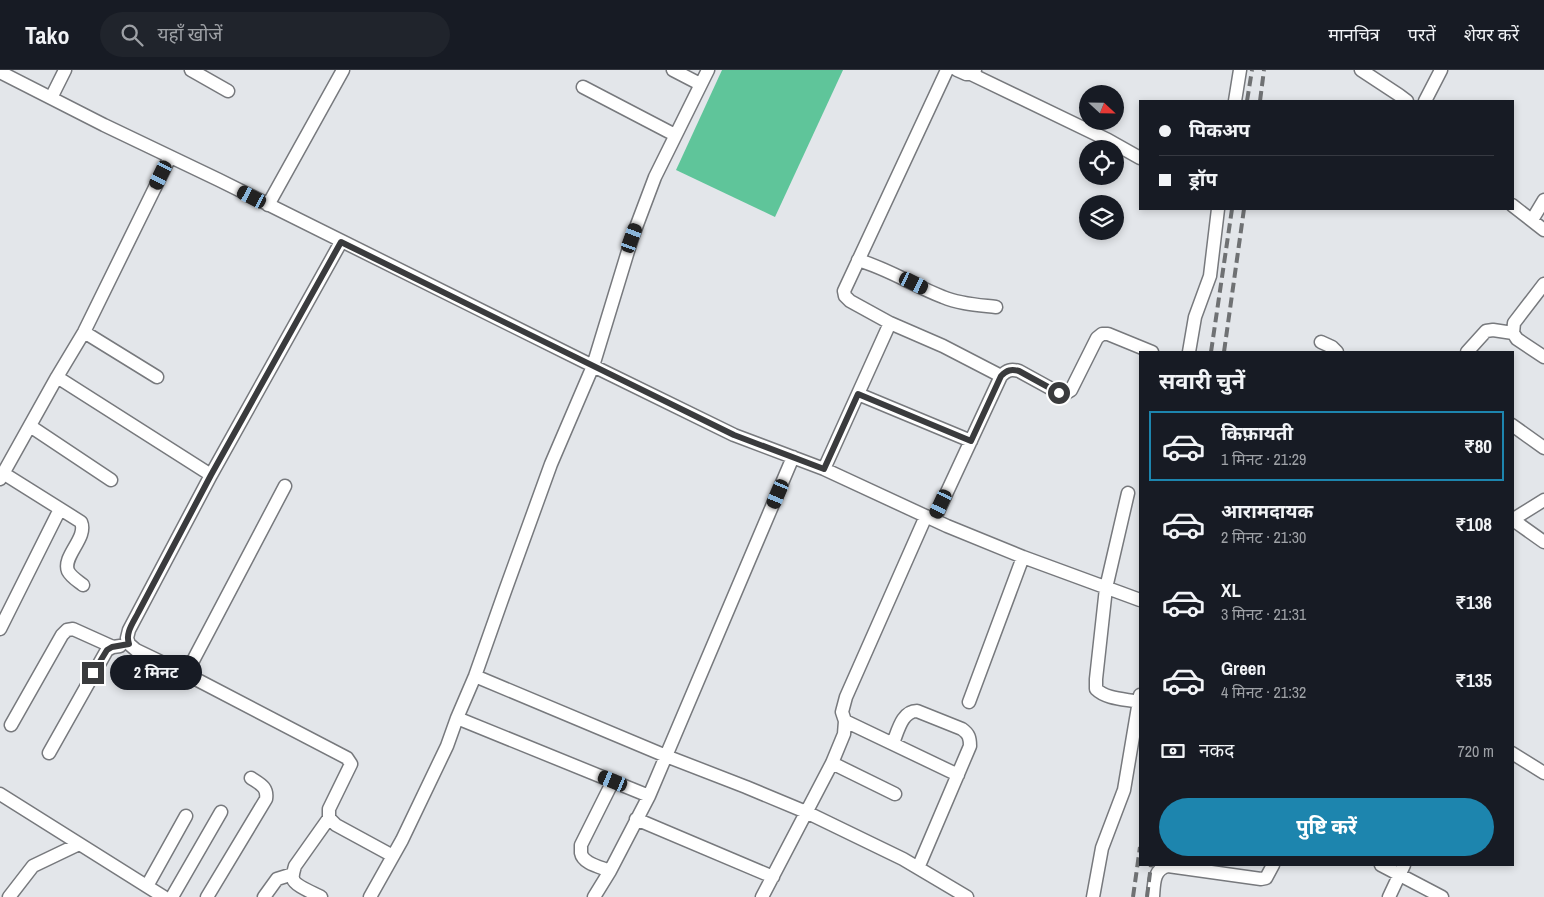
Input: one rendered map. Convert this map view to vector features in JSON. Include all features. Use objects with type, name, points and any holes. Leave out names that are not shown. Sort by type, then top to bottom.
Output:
[{"type":"street","points":[[51,98],[65,70]]},
{"type":"street","points":[[191,70],[228,91]]},
{"type":"street","points":[[268,205],[343,70]]},
{"type":"street","points":[[673,70],[700,84]]},
{"type":"street","points":[[374,896],[447,746],[476,676],[504,591],[551,464],[593,366],[632,238],[655,177],[708,70]]},
{"type":"street","points":[[946,70],[844,291],[845,296],[850,300],[890,323],[943,346],[1001,376]]},
{"type":"street","points":[[957,70],[966,74],[973,72],[1139,157]]},
{"type":"street","points":[[1235,100],[1240,70]]},
{"type":"street","points":[[1361,70],[1406,100]]},
{"type":"street","points":[[1425,100],[1440,70]]},
{"type":"street","points":[[0,72],[734,435],[824,469],[930,518],[1023,557],[1139,600]]},
{"type":"street","points":[[583,87],[675,135]]},
{"type":"street","points":[[83,584],[71,575],[67,569],[68,562],[82,533],[83,526],[81,522],[2,476],[84,332],[170,157]]},
{"type":"street","points":[[1532,220],[1544,200]]},
{"type":"street","points":[[1514,206],[1544,230]]},
{"type":"street","points":[[1189,351],[1195,317],[1210,276],[1218,210]]},
{"type":"street","points":[[321,897],[296,884],[293,874],[296,866],[329,818],[329,809],[351,764],[347,758],[186,674],[143,654],[129,644],[127,638],[129,630],[211,475],[341,242]]},
{"type":"street","points":[[858,260],[886,269],[942,297],[954,301],[996,307]]},
{"type":"street","points":[[1544,284],[1514,323],[1513,332],[1517,338],[1544,357]]},
{"type":"street","points":[[824,469],[890,323]]},
{"type":"street","points":[[1469,351],[1486,331],[1513,332]]},
{"type":"street","points":[[84,332],[157,377]]},
{"type":"street","points":[[762,897],[832,762],[844,734],[845,720],[842,712],[846,698],[930,518],[971,441],[1001,376],[1006,371],[1012,369],[1059,393],[1066,394],[1071,390],[1097,338],[1102,334],[1108,334],[1150,351]]},
{"type":"street","points":[[1321,342],[1336,351]]},
{"type":"street","points":[[57,377],[211,475]]},
{"type":"street","points":[[858,394],[971,441]]},
{"type":"street","points":[[30,426],[111,480]]},
{"type":"street","points":[[1514,426],[1544,448]]},
{"type":"street","points":[[594,897],[649,796],[793,458]]},
{"type":"street","points":[[186,674],[285,486]]},
{"type":"street","points":[[1093,897],[1102,848],[1125,785],[1139,698],[1107,696],[1100,694],[1096,689],[1106,588],[1128,493]]},
{"type":"street","points":[[1514,519],[1544,500]]},
{"type":"street","points":[[0,629],[60,509]]},
{"type":"street","points":[[1514,521],[1544,542]]},
{"type":"street","points":[[968,702],[1023,557]]},
{"type":"street","points":[[11,725],[62,634],[67,630],[73,629],[112,647]]},
{"type":"street","points":[[49,753],[107,650],[112,647],[129,644]]},
{"type":"street","points":[[476,676],[666,756],[806,812],[887,851],[967,897]]},
{"type":"street","points":[[893,743],[904,718],[912,711],[917,711],[962,729],[970,738],[970,746],[918,868]]},
{"type":"street","points":[[457,718],[649,796]]},
{"type":"street","points":[[845,720],[958,775]]},
{"type":"street","points":[[1514,755],[1544,773]]},
{"type":"street","points":[[832,762],[895,794]]},
{"type":"street","points":[[208,897],[266,799],[266,788],[251,778]]},
{"type":"street","points":[[610,870],[583,859],[581,845],[613,781]]},
{"type":"street","points":[[0,794],[164,897]]},
{"type":"street","points":[[172,897],[220,812]]},
{"type":"street","points":[[147,886],[186,816]]},
{"type":"street","points":[[329,818],[336,825],[393,856]]},
{"type":"street","points":[[636,819],[773,876]]},
{"type":"street","points":[[9,897],[33,866],[79,844]]},
{"type":"street","points":[[1153,897],[1155,877],[1163,867],[1168,866],[1261,879],[1266,878],[1272,866]]},
{"type":"street","points":[[1384,866],[1402,870],[1442,897]]},
{"type":"street","points":[[1389,897],[1402,870]]},
{"type":"street","points":[[264,897],[277,879],[293,874]]},
{"type":"green space","points":[[722,70],[843,70],[775,217],[676,170]]},
{"type":"railway","points":[[1247,100],[1252,70]]},
{"type":"railway","points":[[1260,100],[1264,70]]},
{"type":"railway","points":[[1211,351],[1232,210]]},
{"type":"railway","points":[[1224,351],[1244,210]]},
{"type":"railway","points":[[1133,897],[1139,854]]},
{"type":"railway","points":[[1147,897],[1151,866]]},
{"type":"route","points":[[93,673],[107,650],[112,647],[129,644],[127,638],[129,630],[211,475],[341,242],[734,435],[824,469],[858,394],[971,441],[1001,376],[1006,371],[1012,369],[1019,371],[1059,393]]}]
